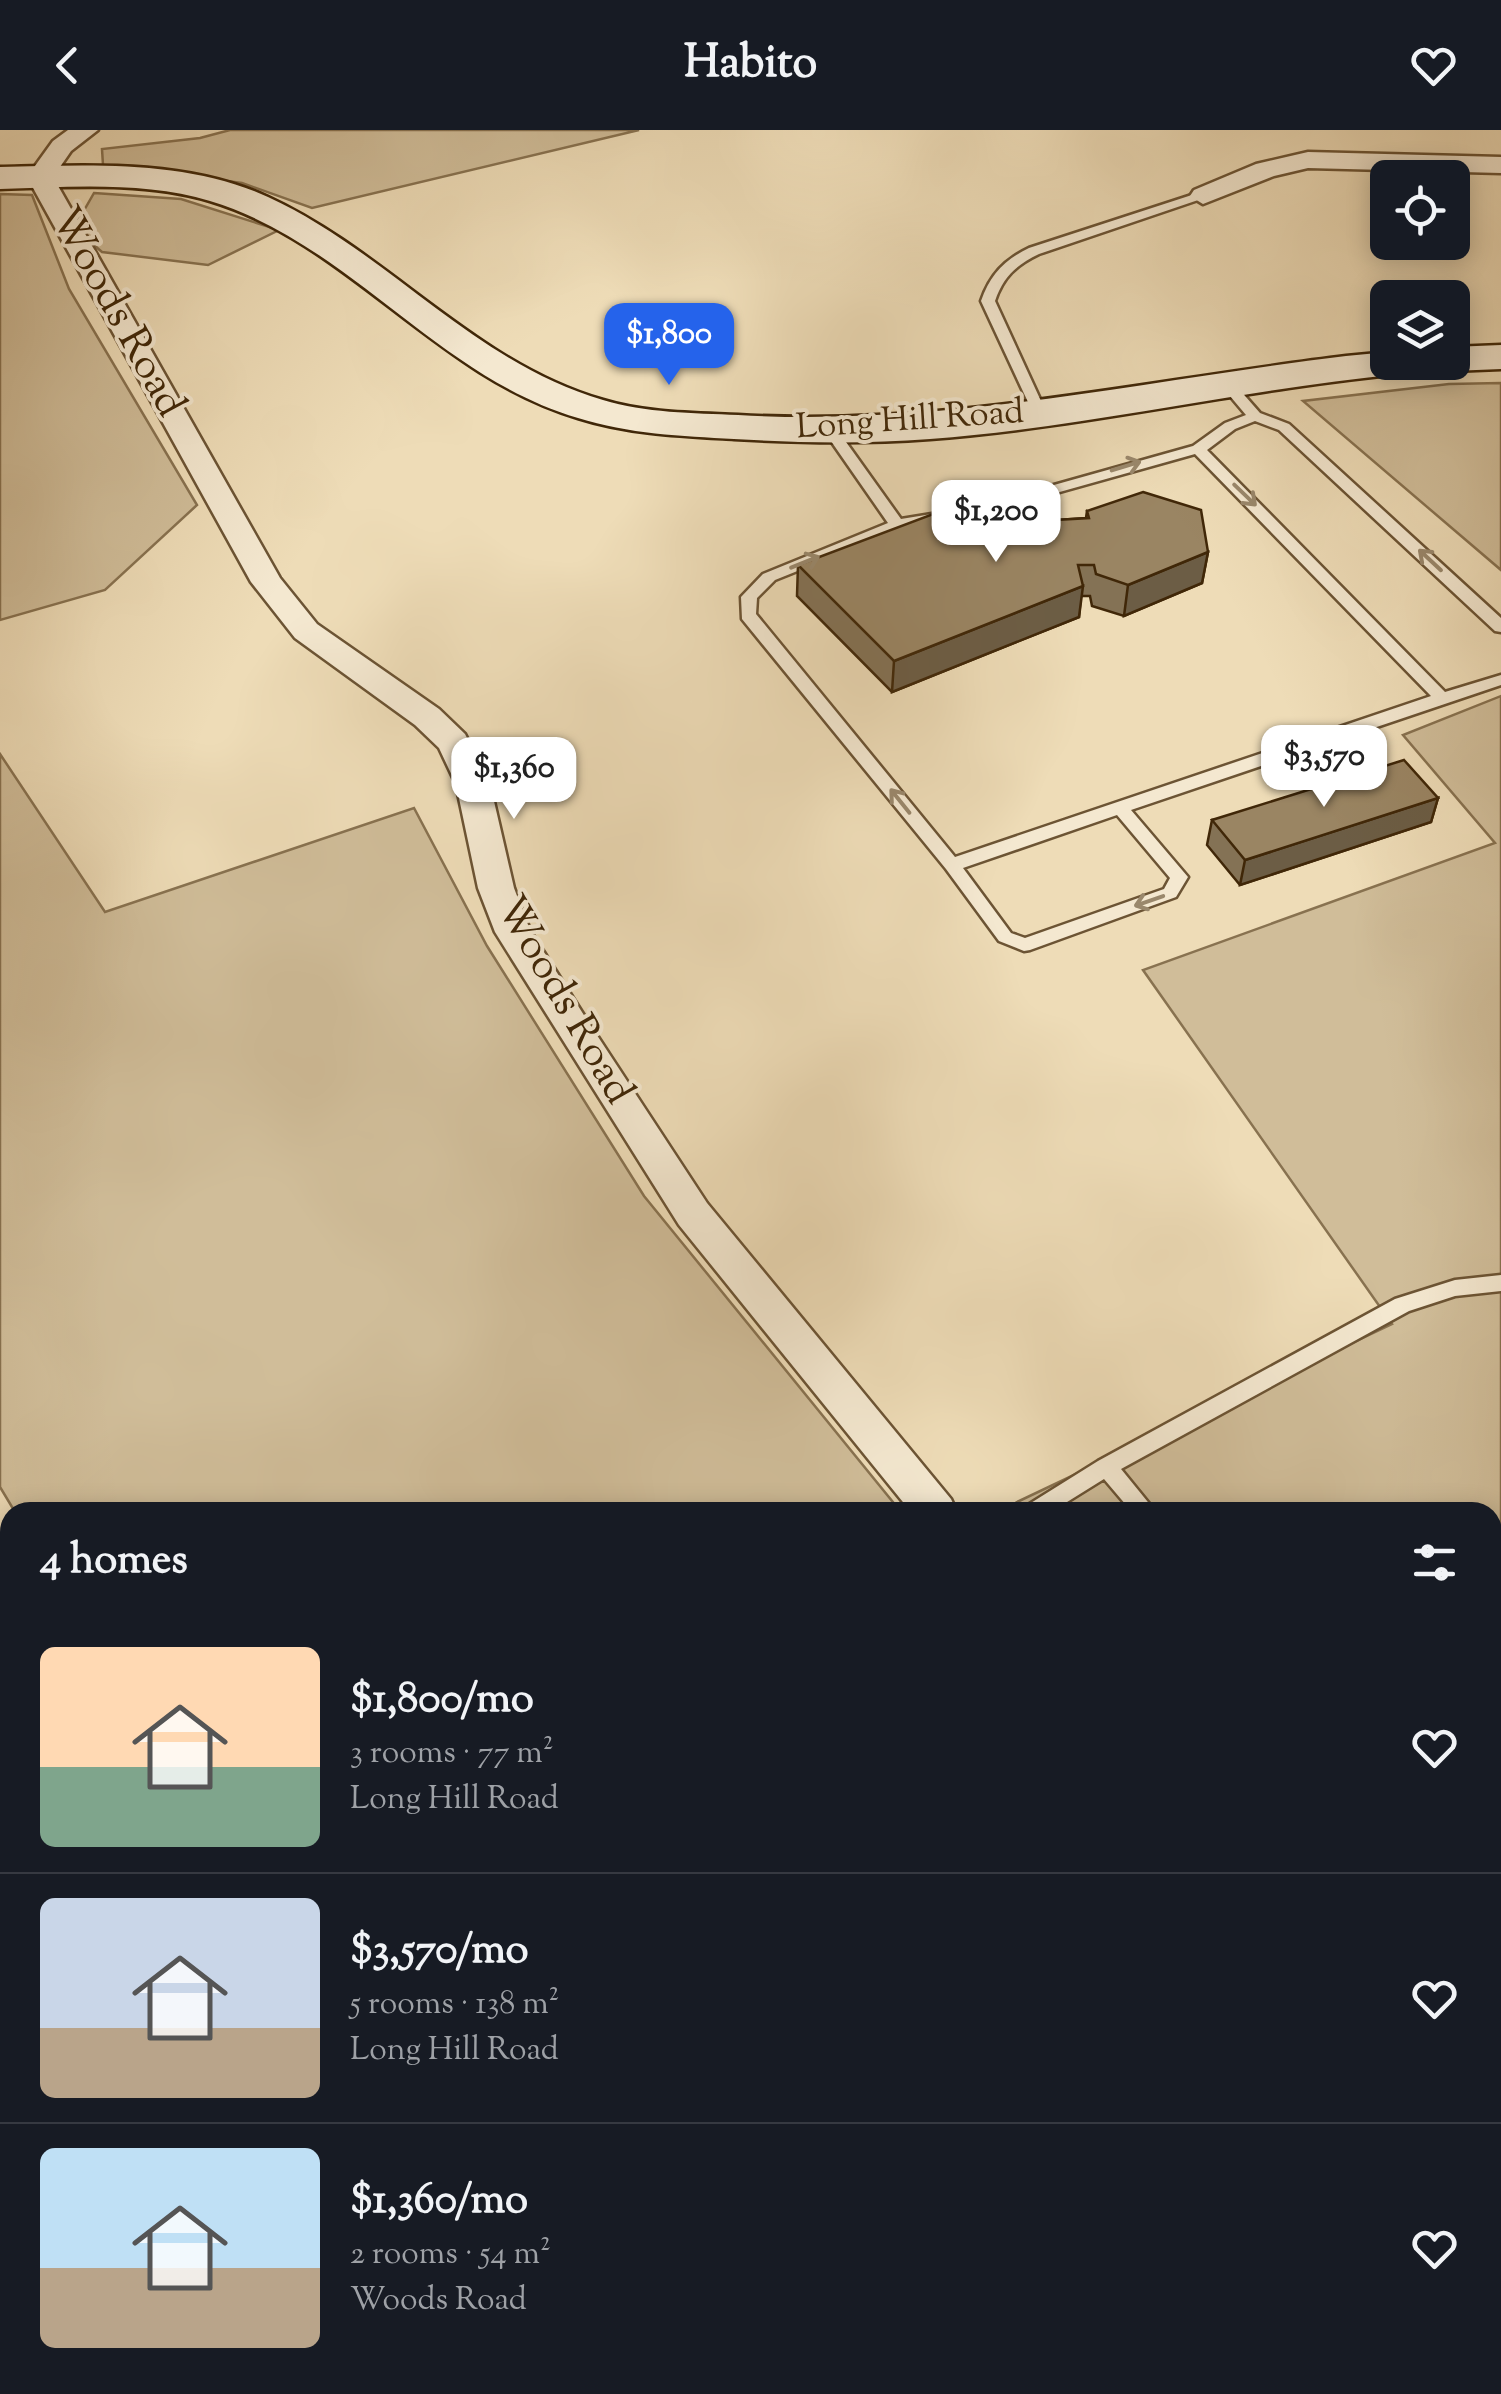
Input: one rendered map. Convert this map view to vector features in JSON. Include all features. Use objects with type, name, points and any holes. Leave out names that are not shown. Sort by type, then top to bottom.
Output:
[{"type":"street","points":[[40,177],[62,146],[85,130]]},
{"type":"street","points":[[1202,196],[1265,170],[1308,160],[1501,165]]},
{"type":"street","name":"Woods Road","points":[[40,177],[268,582],[306,631],[427,716],[452,742],[473,784],[496,888],[513,932],[574,1030],[692,1214],[928,1502]]},
{"type":"street","name":"Long Hill Road","points":[[0,178],[157,181],[210,190],[251,203],[342,254],[498,372],[554,398],[592,410],[669,423],[830,431],[959,424],[1226,383],[1370,366]]},
{"type":"street","points":[[1470,359],[1501,357]]},
{"type":"lane","points":[[1039,412],[988,301],[994,280],[1009,263],[1034,250],[1202,196]]},
{"type":"lane","points":[[1226,383],[1255,416],[1284,427],[1501,628]]},
{"type":"lane","points":[[1120,808],[1180,877],[1170,893],[1024,945],[1005,937],[952,864],[748,615],[749,597],[768,576],[897,525],[1042,496],[1112,470],[1198,449],[1230,426],[1255,416]]},
{"type":"lane","points":[[830,431],[897,525]]},
{"type":"lane","points":[[1198,449],[1442,698]]},
{"type":"lane","points":[[952,864],[1501,680]]},
{"type":"lane","points":[[1050,1502],[1106,1467],[1402,1305],[1455,1288],[1501,1283]]},
{"type":"lane","points":[[1106,1467],[1136,1502]]},
{"type":"shaded area","points":[[230,130],[639,130],[312,208],[242,183],[103,165],[102,149],[200,138]]},
{"type":"shaded area","points":[[94,193],[181,199],[279,230],[208,265],[102,252],[74,228]]},
{"type":"shaded area","points":[[0,194],[32,195],[69,289],[197,505],[105,590],[0,620]]},
{"type":"shaded area","points":[[1501,383],[1501,570],[1303,401],[1449,384]]},
{"type":"shaded area","points":[[1501,696],[1501,1502],[1017,1502],[1392,1324],[1143,970],[1495,843],[1403,735]]},
{"type":"shaded area","points":[[0,754],[105,912],[414,808],[487,946],[644,1196],[893,1502],[9,1502],[0,1487]]},
{"type":"building","points":[[1143,492],[1201,510],[1208,552],[1128,585],[1096,574],[1094,565],[1078,565],[1083,586],[894,661],[798,565],[981,496],[1056,520],[1089,518],[1087,511]]},
{"type":"building","points":[[1404,760],[1438,798],[1245,860],[1212,820]]}]
